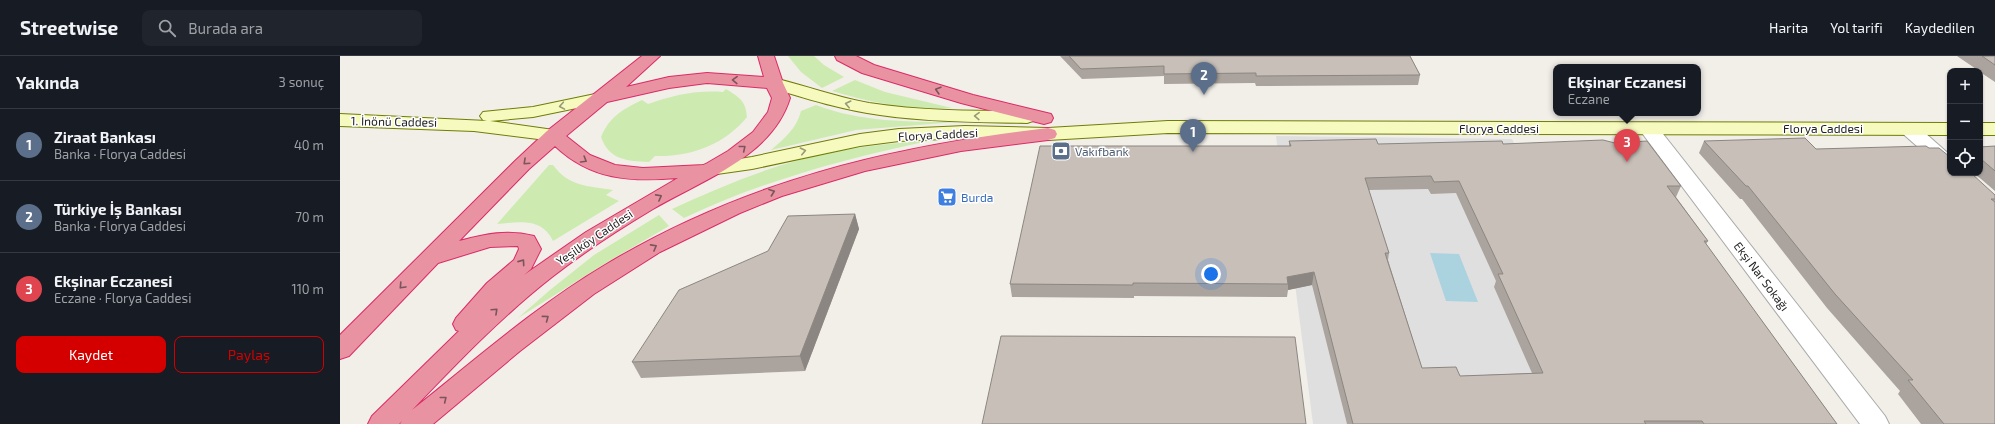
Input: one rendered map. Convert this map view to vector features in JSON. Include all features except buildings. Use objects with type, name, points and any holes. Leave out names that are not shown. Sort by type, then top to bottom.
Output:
[{"type":"highway","points":[[340,350],[429,258],[554,135],[652,56]]},
{"type":"highway","name":"Yeşilköy Caddesi","points":[[382,424],[498,308],[556,262],[628,214],[738,152],[761,134],[774,118],[780,98],[766,56]]},
{"type":"highway","points":[[843,56],[875,72],[967,99],[1046,126]]},
{"type":"highway","points":[[600,98],[662,83],[708,78],[774,83]]},
{"type":"highway","points":[[414,424],[511,345],[613,271],[680,233],[734,207],[817,177],[872,163],[1046,126]]},
{"type":"highway","points":[[554,135],[574,153],[589,163],[607,170],[642,174],[710,169]]},
{"type":"highway","points":[[429,258],[494,240],[516,238],[526,242],[530,249],[523,264],[478,306],[463,327],[447,358]]},
{"type":"main road","name":"Florya Caddesi","points":[[774,83],[847,104],[880,110],[1046,126],[1947,129]]},
{"type":"main road","points":[[447,122],[475,117],[533,112],[600,98]]},
{"type":"main road","name":"1. İnönü Caddesi","points":[[340,120],[447,122]]},
{"type":"main road","points":[[447,122],[466,126],[520,129],[554,135]]},
{"type":"main road","name":"Florya Caddesi","points":[[710,169],[752,163],[860,140],[899,135],[965,132],[1018,132],[1046,126]]},
{"type":"main road","points":[[1983,129],[1995,129]]},
{"type":"street","name":"Ekşi Nar Sokağı","points":[[1649,129],[1875,424]]},
{"type":"street","points":[[1909,129],[1947,162]]},
{"type":"shaded area","points":[[1276,136],[1512,139],[1653,424],[1313,424]]},
{"type":"green space","points":[[788,56],[814,56],[824,65],[844,77],[822,88],[801,72]]},
{"type":"green space","points":[[855,80],[885,92],[952,108],[921,108],[891,105],[832,91]]},
{"type":"green space","points":[[726,89],[735,94],[741,100],[745,107],[747,117],[738,127],[717,142],[694,151],[681,154],[655,156],[649,162],[620,158],[614,155],[604,145],[601,137],[608,124],[617,114],[642,100],[648,104],[685,94],[723,92]]},
{"type":"green space","points":[[816,105],[833,111],[867,118],[920,122],[956,122],[856,130],[771,150],[793,128],[801,111]]},
{"type":"green space","points":[[928,141],[865,155],[804,172],[743,193],[684,218],[672,209],[748,176],[788,163],[865,147]]},
{"type":"green space","points":[[549,165],[553,165],[566,178],[573,182],[613,190],[606,195],[619,201],[553,241],[543,228],[536,225],[521,222],[497,224]]},
{"type":"green space","points":[[659,215],[669,226],[518,318],[594,255]]},
{"type":"water","points":[[1430,253],[1459,254],[1478,302],[1446,301]]},
{"type":"place","name":"Türkiye İş Bankası","points":[[1204,95]]},
{"type":"place","name":"Vakıfbank","points":[[1061,151]]},
{"type":"place","name":"Ziraat Bankası","points":[[1193,152]]},
{"type":"place","name":"Ekşinar Eczanesi","points":[[1627,162]]},
{"type":"place","name":"Burda","points":[[947,197]]}]
